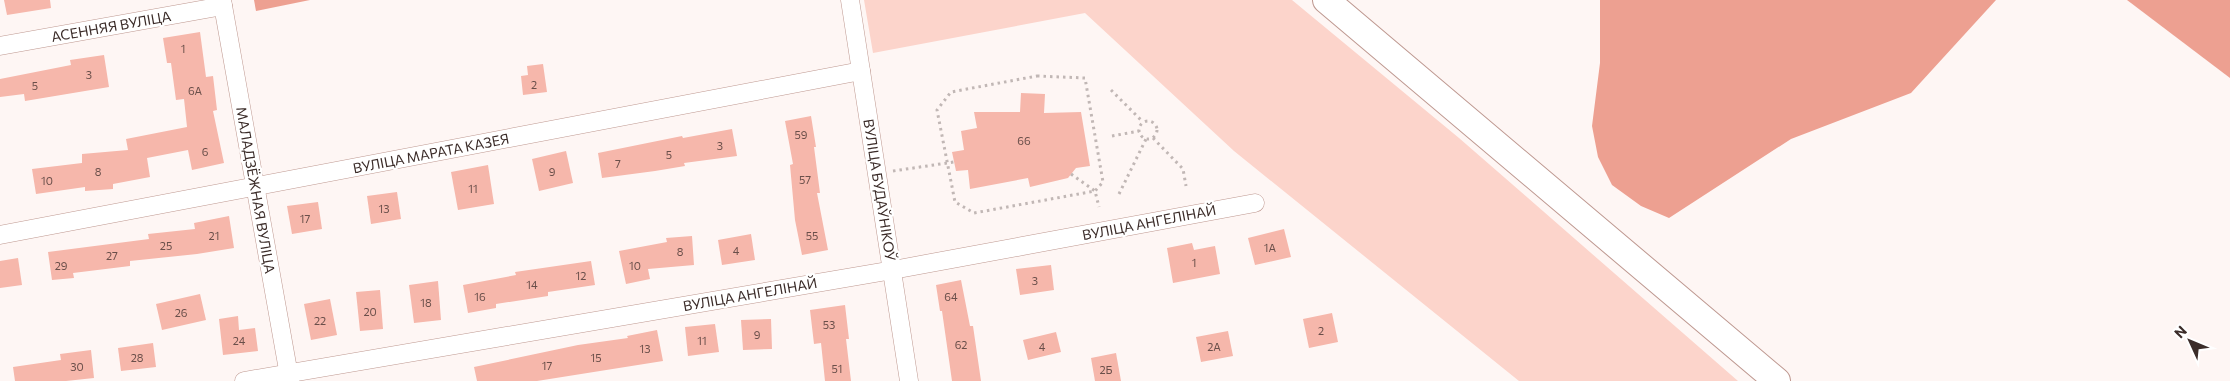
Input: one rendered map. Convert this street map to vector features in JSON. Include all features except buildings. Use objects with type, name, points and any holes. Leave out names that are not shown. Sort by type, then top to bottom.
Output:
[{"type":"highway","points":[[1326,0],[1777,381]]},
{"type":"street","name":"ВУЛІЦА БУДАЎНІКОЎ","points":[[850,0],[909,381]]},
{"type":"street","name":"АСЕННЯЯ ВУЛІЦА","points":[[0,46],[222,3]]},
{"type":"street","name":"МАЛАДЗЁЖНАЯ ВУЛІЦА","points":[[222,3],[290,377]]},
{"type":"street","name":"ВУЛІЦА МАРАТА КАЗЕЯ","points":[[0,235],[861,71]]},
{"type":"street","name":"ВУЛІЦА АНГЕЛІНАЙ","points":[[244,381],[290,377],[892,270],[1255,203]]},
{"type":"path","points":[[1038,76],[1085,78],[1104,182],[1095,191],[974,213],[954,202],[947,163],[937,110],[951,92],[1038,76]]},
{"type":"path","points":[[1111,90],[1142,122]]},
{"type":"path","points":[[1142,122],[1147,121],[1156,125],[1158,130],[1154,138]]},
{"type":"path","points":[[1142,122],[1139,131],[1142,138],[1154,138]]},
{"type":"path","points":[[1112,136],[1139,131]]},
{"type":"path","points":[[1154,138],[1183,169],[1186,186]]},
{"type":"path","points":[[1118,194],[1146,139]]},
{"type":"path","points":[[877,174],[954,162]]},
{"type":"path","points":[[1071,174],[1095,191],[1099,206]]},
{"type":"shaded area","points":[[254,0],[310,0],[256,11]]},
{"type":"shaded area","points":[[864,0],[1292,0],[1459,138],[1738,381],[1519,381],[1234,151],[1085,13],[873,53]]},
{"type":"shaded area","points":[[1600,0],[1996,0],[1911,93],[1791,139],[1669,218],[1641,206],[1612,185],[1598,157],[1592,126],[1600,63]]},
{"type":"shaded area","points":[[2127,0],[2230,0],[2230,78]]}]
